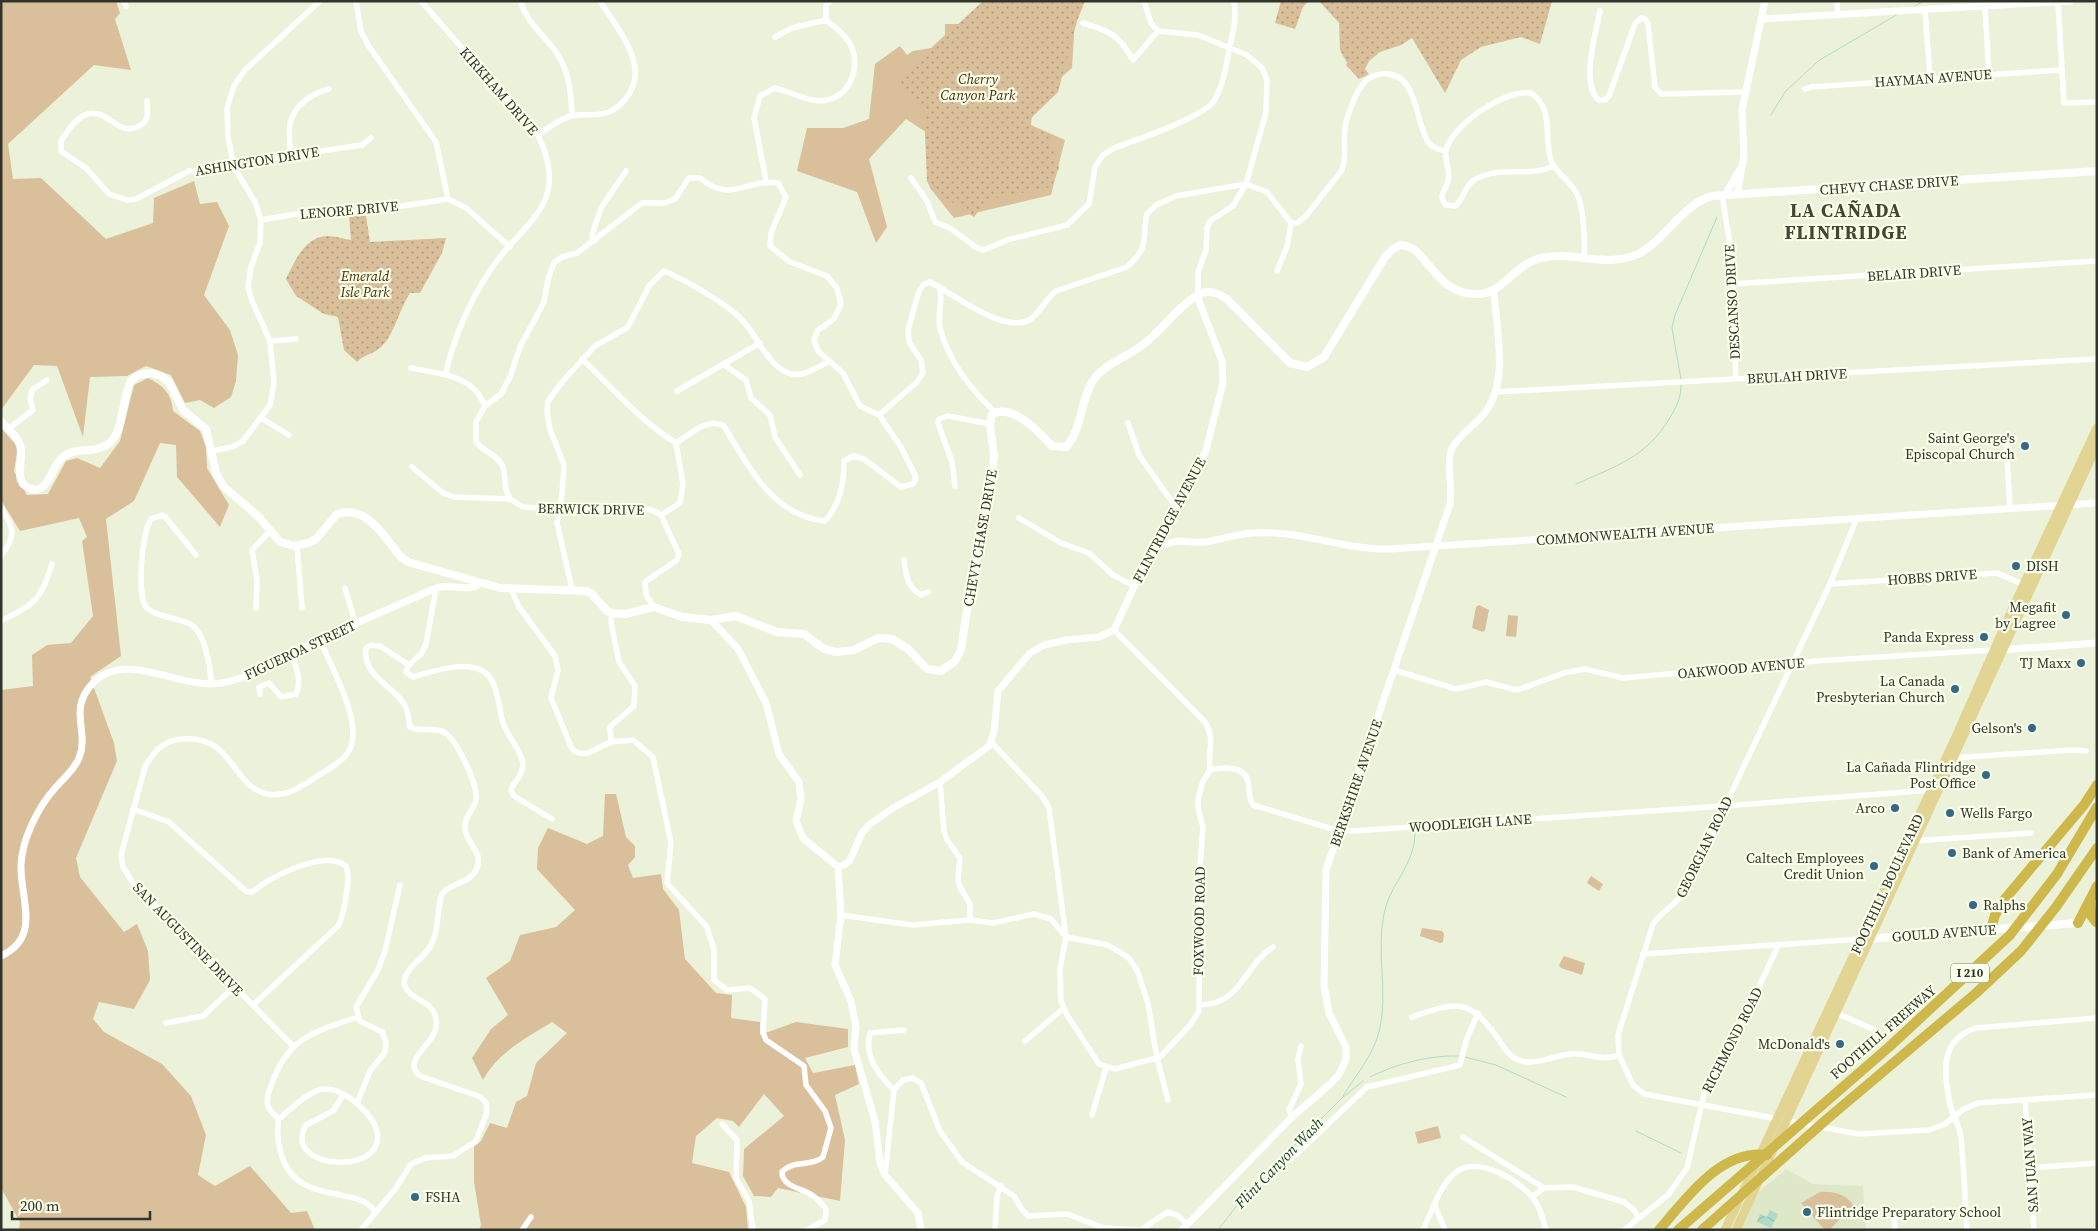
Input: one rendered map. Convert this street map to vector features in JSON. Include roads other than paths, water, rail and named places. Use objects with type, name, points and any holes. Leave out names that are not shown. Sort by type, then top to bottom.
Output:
[{"type":"highway","points":[[1994,929],[1995,915],[2004,900],[2084,805],[2097,785]]},
{"type":"highway","name":"FOOTHILL FREEWAY","points":[[1678,1230],[1889,1046],[2010,935],[2057,874],[2097,807]]},
{"type":"highway","name":"I 210","points":[[1702,1230],[1828,1118],[1975,994],[2020,951],[2056,907],[2097,848]]},
{"type":"highway","points":[[2078,923],[2097,886]]},
{"type":"highway","points":[[2090,900],[2089,910],[2096,922]]},
{"type":"highway","points":[[1659,1230],[1698,1186],[1716,1171],[1746,1156],[1765,1154]]},
{"type":"main road","name":"CHEVY CHASE DRIVE","points":[[1494,292],[1517,269],[1535,260],[1557,256],[1616,260],[1639,253],[1667,231],[1694,204],[1704,198],[1737,194],[2097,171]]},
{"type":"main road","points":[[995,412],[1006,412],[1028,422],[1052,446],[1066,446],[1074,435],[1089,388],[1102,371],[1144,344],[1198,294],[1210,292],[1227,299],[1290,363],[1304,368],[1314,365],[1324,357],[1385,257],[1396,246],[1405,246],[1417,252],[1439,279],[1456,290],[1472,294],[1494,292]]},
{"type":"main road","points":[[1,421],[20,444],[21,480],[31,489],[41,488],[61,458],[75,452],[105,447],[112,441],[120,420],[130,381],[138,375],[152,374],[161,376],[169,382],[183,410],[206,429],[216,473],[222,486],[259,517],[280,542],[297,546],[316,539],[337,514],[345,511],[359,514],[368,520],[388,540],[401,557],[408,562],[480,583],[511,589],[572,589],[591,592],[612,613],[625,614],[654,607]]},
{"type":"main road","name":"CHEVY CHASE DRIVE","points":[[654,607],[682,617],[711,620],[724,617],[744,617],[777,632],[804,634],[824,649],[837,652],[854,650],[878,638],[892,639],[908,649],[927,669],[934,671],[947,669],[955,661],[961,650],[970,590],[986,517],[994,456],[990,418],[995,412]]},
{"type":"main road","name":"FOOTHILL BOULEVARD","points":[[1725,1230],[1765,1154],[1950,758],[2064,506],[2097,428]]},
{"type":"main road","name":"FOOTHILL BOULEVARD","points":[[2064,506],[2097,445]]},
{"type":"main road","name":"GOULD AVENUE","points":[[1866,939],[2078,923]]},
{"type":"main road","name":"FOOTHILL BOULEVARD","points":[[1736,1230],[1765,1154]]},
{"type":"street","points":[[212,451],[238,444],[261,418],[274,396],[270,341],[252,301],[248,287],[251,267],[260,243],[261,220],[255,202],[234,167],[227,118],[234,86],[254,61],[320,1]]},
{"type":"street","points":[[356,1],[361,31],[368,45],[436,142],[448,199],[466,208],[510,247]]},
{"type":"street","name":"KIRKHAM DRIVE","points":[[421,1],[538,135],[548,156],[549,192],[540,211],[489,272],[464,319],[446,373]]},
{"type":"street","points":[[520,1],[531,25],[562,62],[570,85],[572,116]]},
{"type":"street","points":[[538,135],[558,121],[572,116],[598,115],[617,108],[632,90],[636,76],[632,56],[600,1]]},
{"type":"street","points":[[826,20],[826,5],[830,1]]},
{"type":"street","points":[[1083,23],[1102,29],[1119,38],[1133,60],[1158,31],[1151,23],[1144,1]]},
{"type":"street","points":[[911,178],[927,200],[935,222],[959,234],[980,250],[990,250],[1007,240],[1067,225],[1088,204],[1092,192],[1093,175],[1103,155],[1114,148],[1194,116],[1213,103],[1220,87],[1230,47],[1236,15],[1234,1]]},
{"type":"street","points":[[1737,194],[1744,156],[1741,116],[1765,1]]},
{"type":"street","points":[[1838,1],[1838,16]]},
{"type":"street","points":[[1761,19],[2070,1]]},
{"type":"street","points":[[2058,2],[2064,103],[2097,102]]},
{"type":"street","points":[[1985,7],[1989,75]]},
{"type":"street","points":[[1925,10],[1930,78]]},
{"type":"street","points":[[1600,11],[1590,78],[1591,92],[1599,100],[1605,100],[1609,96],[1635,24],[1641,18],[1648,24],[1655,87],[1661,94],[1745,92]]},
{"type":"street","points":[[775,37],[792,28],[826,20]]},
{"type":"street","points":[[766,181],[754,118],[760,96],[775,88],[813,100],[826,101],[839,96],[852,80],[855,63],[852,48],[840,31],[826,20]]},
{"type":"street","name":"FLINTRIDGE AVENUE","points":[[1114,630],[1134,586],[1177,509],[1206,450],[1223,383],[1222,361],[1199,301],[1198,272],[1206,250],[1207,228],[1210,221],[1233,206],[1246,184],[1266,112],[1267,80],[1255,60],[1230,47],[1198,35],[1158,31]]},
{"type":"street","name":"HAYMAN AVENUE","points":[[1805,89],[1811,86],[2061,70]]},
{"type":"street","points":[[1291,223],[1303,220],[1342,170],[1345,162],[1347,117],[1359,88],[1372,76],[1387,74],[1404,82],[1412,94],[1427,140],[1436,148],[1446,151]]},
{"type":"street","points":[[291,156],[288,132],[292,114],[298,106],[318,91],[329,89]]},
{"type":"street","points":[[1554,166],[1544,171],[1502,171],[1484,175],[1470,183],[1459,203],[1450,206],[1443,201],[1442,196],[1449,179],[1446,151],[1452,140],[1471,116],[1482,108],[1518,93],[1531,93],[1544,105],[1549,153],[1554,166],[1577,193],[1580,202],[1584,259]]},
{"type":"street","name":"ASHINGTON DRIVE","points":[[147,100],[148,116],[144,123],[136,128],[119,127],[94,113],[79,118],[61,141],[61,151],[87,169],[109,194],[127,200],[136,199],[184,173],[234,167],[362,145],[371,138]]},
{"type":"street","points":[[1724,195],[1741,168]]},
{"type":"street","points":[[595,240],[592,235],[601,208],[626,170]]},
{"type":"street","points":[[510,499],[504,489],[503,467],[497,458],[476,442],[476,422],[485,406],[501,394],[510,378],[520,347],[544,302],[548,279],[554,263],[577,253],[642,202],[665,203],[675,199],[689,178],[700,178],[711,187],[726,192],[766,181],[778,183],[786,197],[771,233],[770,246],[790,262],[827,276],[837,288],[842,304],[834,319],[818,330],[814,340],[818,352],[843,373],[860,406],[879,415],[901,447],[916,477],[913,484],[901,487],[864,459],[852,456],[844,461],[843,484],[833,512],[825,521],[808,519],[788,510],[753,475],[724,426],[716,422],[708,423],[676,443]]},
{"type":"street","points":[[879,415],[916,383],[923,373],[921,360],[909,342],[908,330],[919,291],[924,284],[930,282],[969,306],[1004,320],[1015,322],[1028,320],[1056,291],[1117,272],[1136,259],[1145,244],[1147,214],[1156,205],[1192,192],[1246,184],[1267,192],[1291,223],[1287,247],[1278,271]]},
{"type":"street","name":"DESCANSO DRIVE","points":[[1724,195],[1731,251],[1736,379]]},
{"type":"street","name":"LENORE DRIVE","points":[[261,220],[320,210],[363,212],[448,199]]},
{"type":"street","name":"BELAIR DRIVE","points":[[1732,284],[2097,261]]},
{"type":"street","points":[[572,589],[557,523],[564,465],[550,428],[547,412],[548,400],[595,346],[628,327],[649,286],[664,271],[678,277],[742,320],[772,361],[787,372],[799,375],[828,362]]},
{"type":"street","points":[[939,287],[942,300],[939,326],[951,354],[973,392],[995,412]]},
{"type":"street","name":"BERKSHIRE AVENUE","points":[[1185,1227],[1292,1117],[1338,1076],[1346,1060],[1346,1047],[1329,1013],[1324,986],[1324,881],[1330,854],[1340,830],[1451,499],[1450,452],[1458,441],[1479,421],[1496,392],[1499,370],[1494,292]]},
{"type":"street","points":[[270,341],[296,339]]},
{"type":"street","points":[[677,391],[760,343]]},
{"type":"street","points":[[582,359],[630,408],[663,435],[676,443],[683,484],[680,503],[661,515],[679,554],[677,560],[645,582],[646,595],[654,607]]},
{"type":"street","name":"BEULAH DRIVE","points":[[1496,392],[2097,359]]},
{"type":"street","points":[[723,364],[746,380],[752,398],[770,415],[775,437],[800,476]]},
{"type":"street","points":[[410,368],[446,373],[467,383],[479,394],[485,406]]},
{"type":"street","points":[[8,429],[33,410],[30,399],[32,390],[47,380]]},
{"type":"street","points":[[955,486],[952,462],[938,423],[939,419],[948,416],[990,424]]},
{"type":"street","points":[[261,418],[289,435]]},
{"type":"street","points":[[1128,423],[1139,456],[1177,509]]},
{"type":"street","points":[[2006,441],[2010,509]]},
{"type":"street","name":"BERWICK DRIVE","points":[[412,467],[443,493],[454,497],[510,499],[523,507],[559,509],[631,508],[652,510],[661,515]]},
{"type":"street","name":"COMMONWEALTH AVENUE","points":[[1156,544],[1162,545],[1176,541],[1206,542],[1254,533],[1282,533],[1379,549],[1856,520],[2097,503]]},
{"type":"street","points":[[1,508],[14,531],[12,539],[1,556]]},
{"type":"street","points":[[196,555],[166,518],[162,515],[152,519],[147,524],[144,536],[142,596],[146,607],[154,612],[191,624],[200,637],[206,652],[211,684]]},
{"type":"street","points":[[1019,518],[1061,543],[1089,553],[1113,575],[1134,586]]},
{"type":"street","name":"GEORGIAN ROAD","points":[[1856,520],[1830,584],[1790,664],[1684,893],[1653,924],[1619,1026],[1619,1055],[1634,1085],[1639,1091],[1651,1096],[1846,1134],[1870,1134],[1938,1128],[1978,1103],[2097,1095]]},
{"type":"street","points":[[256,608],[257,580],[252,548],[270,532]]},
{"type":"street","points":[[297,546],[302,608]]},
{"type":"street","points":[[904,560],[906,576],[912,590],[921,595],[928,592]]},
{"type":"street","points":[[1,621],[36,600],[43,592],[52,564]]},
{"type":"street","name":"HOBBS DRIVE","points":[[1830,584],[1998,573],[2027,586]]},
{"type":"street","name":"FIGUEROA STREET","points":[[1,956],[16,946],[27,925],[21,864],[29,831],[54,789],[74,768],[80,757],[82,746],[78,718],[79,706],[84,693],[100,676],[120,669],[134,670],[211,684],[247,676],[320,640],[434,589],[447,586],[469,588],[480,583]]},
{"type":"street","points":[[345,588],[356,625]]},
{"type":"street","points":[[434,589],[436,595],[426,644],[421,654],[409,665],[406,672],[413,677],[463,666],[474,667],[489,675],[494,683],[507,733],[523,757],[523,770],[510,790],[514,796],[552,819]]},
{"type":"street","points":[[511,589],[519,607],[555,656],[558,670],[551,698],[572,749],[577,754],[586,754],[611,742],[633,740],[653,757],[671,843],[668,883],[707,927],[714,950],[714,980],[727,990],[750,988],[765,999],[764,1032],[766,1040],[804,1066],[806,1085],[827,1116],[831,1128],[823,1157],[811,1164],[790,1166],[782,1172],[782,1177],[788,1184],[810,1193],[826,1209],[825,1220],[807,1230]]},
{"type":"street","points":[[611,742],[610,727],[634,706],[635,686],[619,662],[611,622],[612,613]]},
{"type":"street","points":[[719,630],[724,617]]},
{"type":"street","points":[[711,620],[738,649],[755,680],[770,715],[779,754],[799,782],[801,799],[796,820],[803,838],[838,867],[840,915],[835,966],[851,1001],[856,1027],[854,1049],[875,1121],[880,1163],[885,1175],[918,1213],[922,1230]]},
{"type":"street","points":[[838,867],[850,860],[862,833],[870,824],[893,808],[940,782],[982,752],[991,742],[998,691],[1030,653],[1044,645],[1066,640],[1100,637],[1114,630],[1205,722],[1211,731],[1212,738],[1208,759],[1210,770]]},
{"type":"street","name":"SAN AUGUSTINE DRIVE","points":[[293,1046],[133,883],[121,855],[145,767],[151,756],[162,745],[175,739],[199,740],[213,744],[225,754],[254,787],[266,794],[278,795],[294,791],[324,772],[346,754],[354,740],[352,718],[320,640]]},
{"type":"street","name":"OAKWOOD AVENUE","points":[[1394,670],[1456,689],[1486,682],[1517,690],[1564,673],[1585,668],[1623,678],[1790,664],[2097,643]]},
{"type":"street","points":[[361,1230],[396,1188],[411,1164],[425,1158],[453,1156],[474,1143],[482,1130],[487,1108],[481,1097],[420,1076],[413,1066],[416,1057],[432,1039],[436,1021],[430,1007],[407,991],[404,978],[426,953],[433,940],[442,894],[447,889],[471,876],[476,869],[479,859],[477,850],[466,832],[465,826],[466,818],[476,799],[470,772],[445,732],[435,729],[415,729],[410,727],[404,703],[376,676],[367,664],[366,648],[371,645],[380,646],[409,665]]},
{"type":"street","points":[[260,694],[259,687],[269,683],[281,698],[296,694],[298,680],[291,654]]},
{"type":"street","points":[[991,742],[1046,801],[1050,817],[1066,936],[1059,984],[1064,1008],[1099,1064],[1106,1068],[1115,1069],[1157,1058]]},
{"type":"street","points":[[1950,758],[2072,750],[2086,751]]},
{"type":"street","name":"WOODLEIGH LANE","points":[[1210,770],[1227,767],[1244,773],[1248,780],[1249,798],[1253,805],[1340,830],[1724,806],[1935,790]]},
{"type":"street","name":"FOXWOOD ROAD","points":[[1157,1058],[1164,1054],[1191,1024],[1196,1017],[1199,1005],[1198,977],[1203,827],[1198,799],[1210,770]]},
{"type":"street","points":[[940,782],[944,831],[947,840],[960,858],[958,880],[970,904],[970,920]]},
{"type":"street","points":[[132,809],[169,822],[247,892],[252,892],[285,872],[302,865],[338,862],[346,866],[348,882],[342,920],[338,926],[253,1005]]},
{"type":"street","points":[[1911,841],[2031,833]]},
{"type":"street","points":[[357,1103],[370,1071],[385,1052],[386,1043],[382,1032],[363,1024],[358,1017],[357,1003],[378,970],[385,951],[400,886]]},
{"type":"street","points":[[840,915],[905,925],[970,920],[993,922],[1034,914],[1051,920],[1066,936],[1108,945],[1129,958],[1138,972],[1148,1004],[1157,1058],[1168,1100]]},
{"type":"street","name":"GOULD AVENUE","points":[[2078,923],[2096,922]]},
{"type":"street","name":"GOULD AVENUE","points":[[1643,954],[1866,939]]},
{"type":"street","name":"RICHMOND ROAD","points":[[1624,1230],[1668,1195],[1688,1168],[1701,1105],[1723,1054],[1746,1017],[1779,944]]},
{"type":"street","points":[[1199,1005],[1210,1005],[1228,996],[1249,974],[1263,955],[1273,947]]},
{"type":"street","points":[[166,1023],[203,1016],[235,986]]},
{"type":"street","points":[[1412,1017],[1448,1006],[1466,1007],[1478,1013],[1509,1054],[1521,1061],[1570,1054],[1601,1059],[1619,1055]]},
{"type":"street","points":[[1025,1042],[1064,1008]]},
{"type":"street","points":[[1832,1011],[1875,1030]]},
{"type":"street","points":[[1290,1160],[1367,1087],[1416,1074],[1455,1068],[1461,1064],[1466,1041],[1478,1013]]},
{"type":"street","points":[[279,1119],[268,1109],[266,1098],[279,1062],[293,1046],[312,1035],[358,1017]]},
{"type":"street","points":[[1967,1230],[1961,1136],[1950,1105],[1946,1063],[1948,1051],[1954,1040],[1964,1032],[1976,1028],[2097,1018]]},
{"type":"street","points":[[894,1090],[874,1068],[869,1038],[870,1033],[904,1030]]},
{"type":"street","points":[[1292,1117],[1289,1110],[1301,1084],[1298,1059],[1301,1046]]},
{"type":"street","points":[[1092,1115],[1106,1068]]},
{"type":"street","points":[[885,1175],[894,1090],[904,1080],[913,1078],[921,1083],[940,1131],[962,1162],[1014,1196],[1028,1216],[1067,1214],[1104,1229],[1141,1230],[1167,1212],[1177,1216],[1185,1227]]},
{"type":"street","points":[[343,1095],[332,1111],[309,1123],[304,1129],[305,1145],[308,1153],[314,1158],[324,1161],[355,1161],[367,1157],[372,1152],[377,1131],[369,1114],[357,1103],[343,1095],[330,1090],[315,1092],[279,1119],[277,1132],[281,1155],[289,1170],[299,1181],[332,1194],[362,1200],[370,1204],[375,1212]]},
{"type":"street","name":"SAN JUAN WAY","points":[[2025,1100],[2034,1230]]},
{"type":"street","points":[[722,1124],[737,1140],[736,1178],[749,1201],[753,1230]]},
{"type":"street","points":[[1463,1137],[1544,1188],[1573,1187],[1624,1202],[1634,1210],[1639,1218]]},
{"type":"street","points":[[2030,1168],[2097,1163]]},
{"type":"street","points":[[1423,1230],[1443,1189],[1454,1174],[1472,1166],[1488,1167],[1498,1172],[1532,1197],[1536,1202],[1546,1230]]},
{"type":"street","points":[[995,1230],[997,1196],[1000,1186]]},
{"type":"street","points":[[1532,1197],[1544,1188]]},
{"type":"street","points":[[1435,1206],[1445,1230]]},
{"type":"street","points":[[1894,1214],[1895,1230]]},
{"type":"street","points":[[522,1230],[531,1217]]},
{"type":"water","points":[[1770,1210],[1778,1214],[1771,1228],[1757,1222],[1760,1214],[1767,1217]]},
{"type":"waterway","points":[[1913,7],[1924,1]]},
{"type":"waterway","points":[[1771,115],[1785,92],[1818,61],[1898,14]]},
{"type":"waterway","points":[[1681,379],[1672,328],[1675,315],[1717,217]]},
{"type":"waterway","points":[[1576,484],[1629,459],[1651,443],[1676,406],[1681,393],[1681,383]]},
{"type":"waterway","points":[[1342,1098],[1369,1056],[1380,1028],[1383,1000],[1381,942],[1384,914],[1391,893],[1411,856],[1415,834]]},
{"type":"waterway","points":[[1370,1077],[1413,1061],[1459,1056]]},
{"type":"waterway","points":[[1465,1057],[1496,1065],[1566,1097]]},
{"type":"waterway","name":"Flint Canyon Wash","points":[[1218,1230],[1248,1191],[1342,1098],[1363,1081]]},
{"type":"waterway","points":[[1636,1131],[1681,1153]]},
{"type":"place","name":"Saint George's Episcopal Church","points":[[2025,446]]},
{"type":"place","name":"DISH","points":[[2016,566]]},
{"type":"place","name":"Megafit by Lagree","points":[[2066,615]]},
{"type":"place","name":"Panda Express","points":[[1984,637]]},
{"type":"place","name":"TJ Maxx","points":[[2081,663]]},
{"type":"place","name":"La Canada Presbyterian Church","points":[[1955,689]]},
{"type":"place","name":"Gelson's","points":[[2032,728]]},
{"type":"place","name":"La Cañada Flintridge Post Office","points":[[1986,775]]},
{"type":"place","name":"Arco","points":[[1895,808]]},
{"type":"place","name":"Wells Fargo","points":[[1950,813]]},
{"type":"place","name":"Bank of America","points":[[1952,853]]},
{"type":"place","name":"Caltech Employees Credit Union","points":[[1874,866]]},
{"type":"place","name":"Ralphs","points":[[1973,905]]},
{"type":"place","name":"McDonald's","points":[[1840,1044]]},
{"type":"place","name":"FSHA","points":[[415,1197]]},
{"type":"place","name":"Flintridge Preparatory School","points":[[1807,1212]]},
{"type":"district","name":"LA CAÑADA FLINTRIDGE","points":[[1846,221]]},
{"type":"park label","name":"Cherry Canyon Park","points":[[978,88]]},
{"type":"park label","name":"Emerald Isle Park","points":[[365,284]]}]
